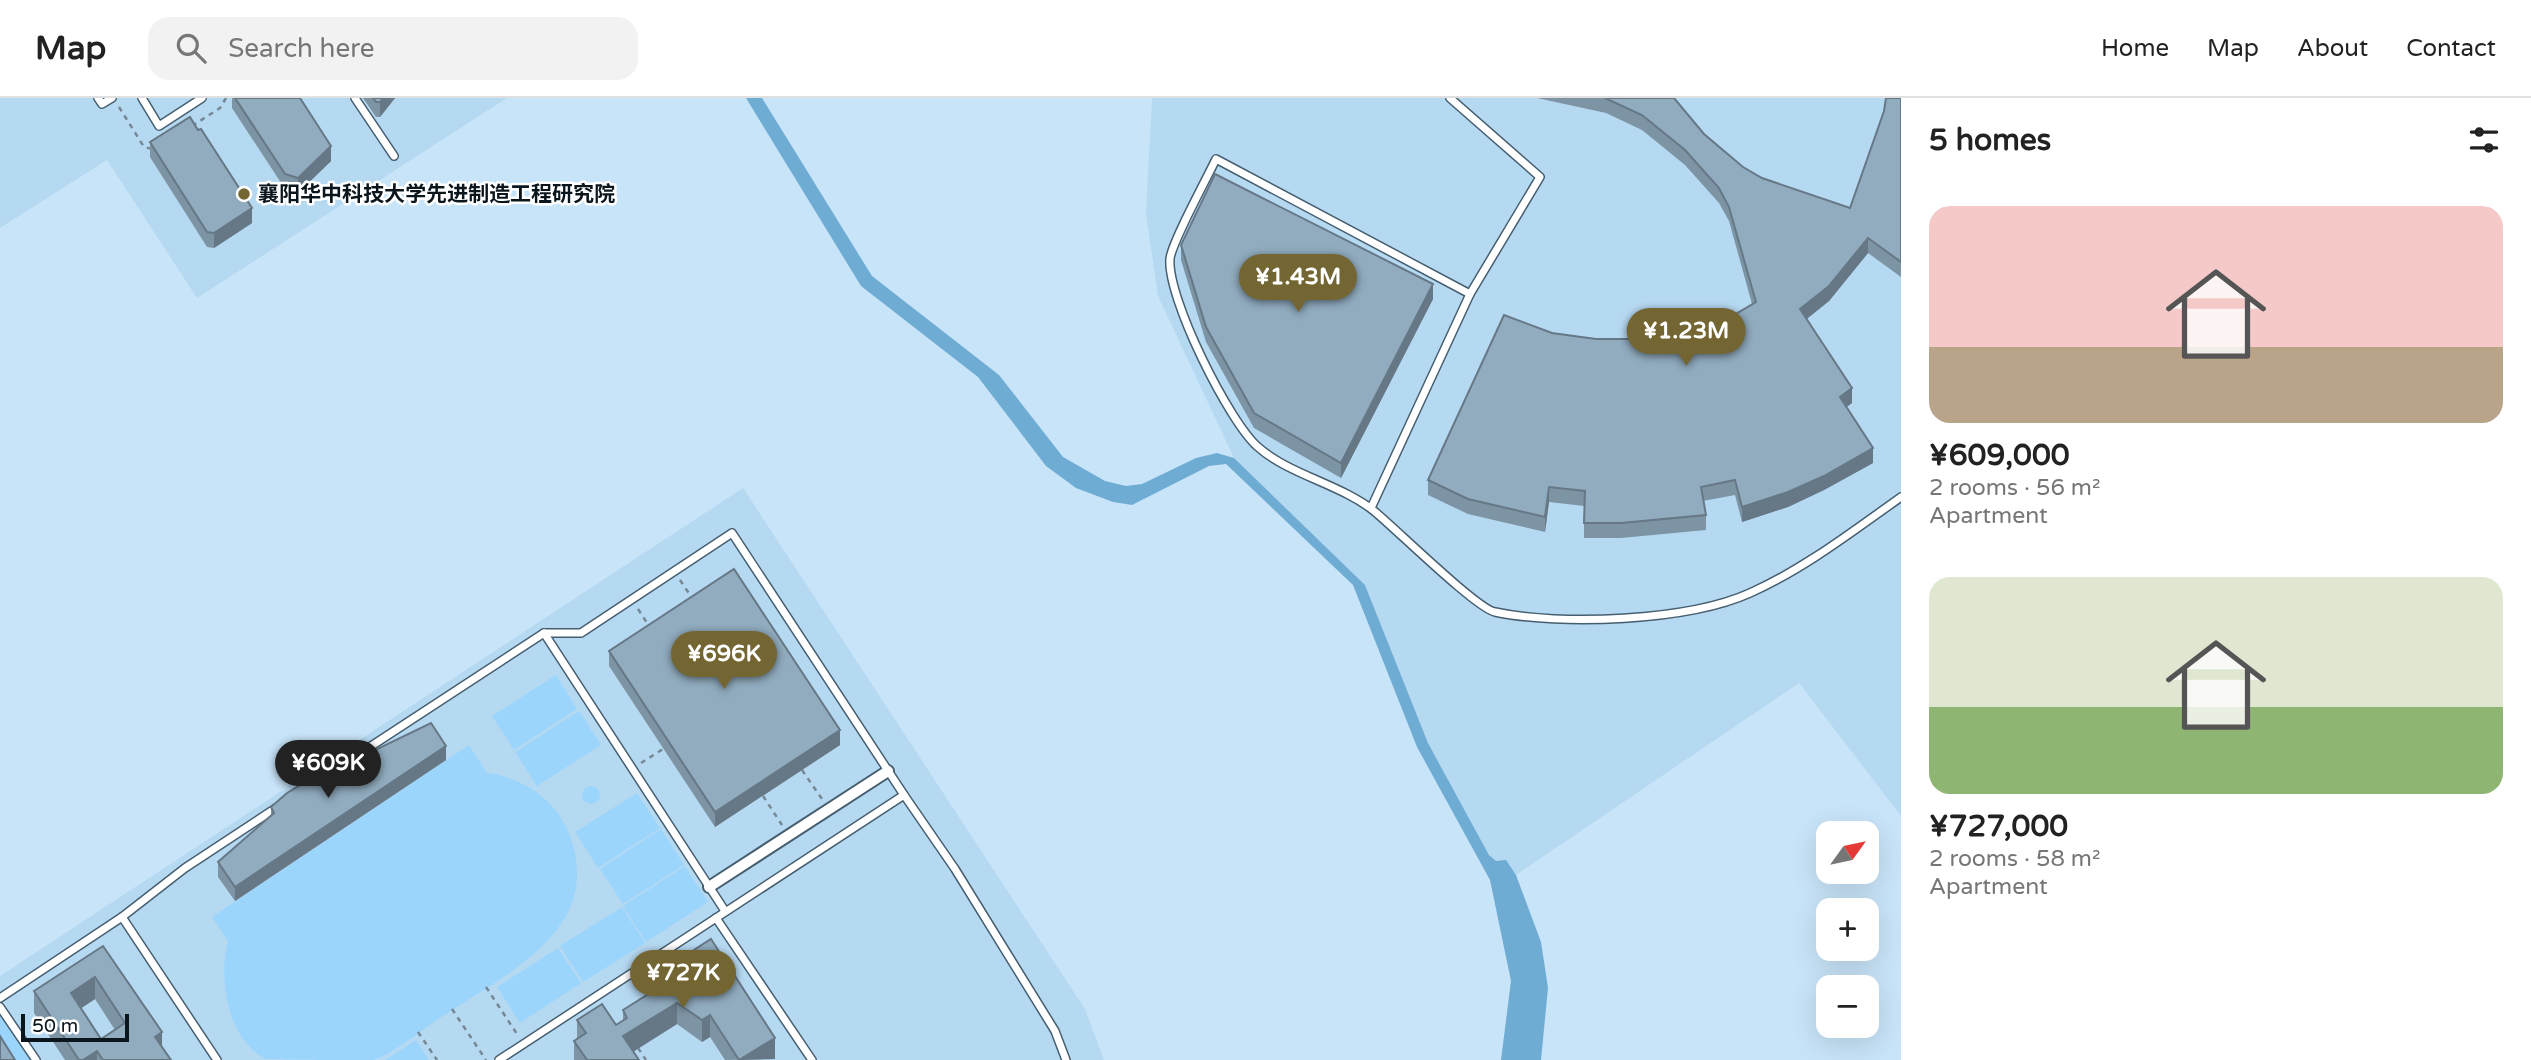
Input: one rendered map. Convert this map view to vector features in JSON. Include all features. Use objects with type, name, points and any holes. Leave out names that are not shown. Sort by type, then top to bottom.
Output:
[{"type":"street","points":[[709,887],[888,771]]},
{"type":"lane","points":[[98,98],[102,104],[111,98]]},
{"type":"lane","points":[[142,98],[159,126],[202,98]]},
{"type":"lane","points":[[355,98],[394,156]]},
{"type":"lane","points":[[1371,508],[1470,293],[1541,177],[1450,98]]},
{"type":"lane","points":[[1470,293],[1216,159],[1170,257],[1172,286],[1204,360],[1241,429],[1260,449],[1371,508],[1487,610],[1543,618],[1608,619],[1675,613],[1749,594],[1818,555],[1901,497]]},
{"type":"lane","points":[[347,762],[544,633],[581,633],[732,534],[955,869],[1055,1031],[1066,1060]]},
{"type":"lane","points":[[544,633],[725,911]]},
{"type":"lane","points":[[499,1060],[904,795]]},
{"type":"lane","points":[[0,998],[122,917],[185,868],[289,800]]},
{"type":"lane","points":[[122,917],[217,1060]]},
{"type":"lane","points":[[716,918],[812,1060]]},
{"type":"lane","points":[[0,1007],[36,1060]]},
{"type":"path","points":[[674,572],[698,607]]},
{"type":"path","points":[[632,600],[655,635]]},
{"type":"path","points":[[632,768],[663,748]]},
{"type":"path","points":[[802,770],[828,810]]},
{"type":"path","points":[[763,796],[789,835]]},
{"type":"path","points":[[486,987],[524,1044]]},
{"type":"path","points":[[452,1009],[485,1060]]},
{"type":"path","points":[[418,1032],[438,1060]]},
{"type":"path","points":[[638,1048],[646,1060]]},
{"type":"shaded area","name":"襄阳华中科技大学先进制造工程研究院","points":[[0,98],[507,98],[197,298],[107,160],[0,228]]},
{"type":"shaded area","points":[[746,98],[762,98],[872,276],[999,375],[1063,457],[1105,481],[1126,486],[1142,484],[1196,458],[1217,453],[1234,458],[1365,585],[1428,743],[1489,855],[1496,861],[1506,860],[1516,875],[1541,942],[1548,988],[1541,1060],[1501,1060],[1511,981],[1490,880],[1417,747],[1353,585],[1226,464],[1209,466],[1132,505],[1113,502],[1076,488],[1046,466],[978,377],[861,286]]},
{"type":"shaded area","points":[[1152,98],[1901,98],[1901,816],[1799,683],[1516,875],[1506,861],[1496,861],[1489,855],[1428,743],[1365,585],[1234,458],[1158,296],[1146,214]]},
{"type":"shaded area","points":[[743,488],[1085,1009],[1104,1060],[0,1060],[0,976]]},
{"type":"shaded area","points":[[556,675],[577,709],[514,750],[492,716]]},
{"type":"shaded area","points":[[579,711],[601,745],[537,786],[515,752]]},
{"type":"shaded area","points":[[469,745],[487,773],[511,779],[534,790],[553,807],[567,829],[577,864],[575,894],[563,920],[545,944],[521,965],[379,1058],[266,1059],[242,1038],[234,1023],[225,989],[228,941],[212,917]]},
{"type":"shaded area","points":[[587,786],[595,786],[600,795],[598,802],[587,804],[582,799],[582,791]]},
{"type":"shaded area","points":[[637,793],[660,828],[598,868],[575,832]]},
{"type":"shaded area","points":[[661,829],[684,865],[623,904],[600,869]]},
{"type":"shaded area","points":[[685,866],[708,902],[646,942],[623,906]]},
{"type":"shaded area","points":[[622,907],[645,943],[583,982],[560,946]]},
{"type":"shaded area","points":[[558,948],[581,983],[520,1023],[497,987]]},
{"type":"shaded area","points":[[0,1007],[36,1060],[0,1060]]},
{"type":"shaded area","points":[[416,1040],[429,1060],[385,1060]]},
{"type":"building","points":[[235,98],[300,98],[331,146],[298,178],[285,174]]},
{"type":"building","points":[[1605,98],[1674,98],[1704,134],[1743,167],[1762,178],[1850,208],[1884,111],[1886,98],[1901,98],[1901,262],[1868,238],[1829,286],[1800,309],[1852,388],[1840,397],[1873,448],[1824,476],[1788,492],[1742,507],[1735,480],[1701,487],[1706,515],[1621,523],[1584,523],[1585,491],[1549,487],[1545,517],[1468,499],[1428,480],[1504,315],[1552,333],[1596,339],[1641,339],[1690,333],[1727,319],[1756,302],[1729,207],[1719,188],[1685,150],[1642,115]]},
{"type":"building","points":[[190,117],[198,130],[201,129],[252,208],[214,233],[207,232],[150,142]]},
{"type":"building","points":[[1215,174],[1433,284],[1341,463],[1254,413],[1206,327],[1181,245]]},
{"type":"building","points":[[734,569],[840,730],[715,812],[609,651]]},
{"type":"building","points":[[431,723],[446,746],[235,887],[218,862],[274,813],[271,807],[287,793],[361,748],[365,755]]},
{"type":"building","points":[[711,939],[775,1038],[739,1060],[710,1015],[702,1020],[677,1003],[623,1036],[639,1060],[587,1060],[574,1041],[586,1033],[577,1020],[602,1004],[616,1025],[627,1018],[623,1010],[669,981],[674,989],[687,981],[679,967],[686,962],[683,957]]},
{"type":"building","points":[[103,946],[162,1032],[155,1037],[171,1060],[103,1060],[97,1051],[79,1060],[34,991]],"holes":[[[95,977],[125,1023],[101,1039],[71,993]]]},
{"type":"building","points":[[0,1036],[15,1060],[0,1060]]},
{"type":"place","name":"襄阳华中科技大学先进制造工程研究院","points":[[244,194]]}]
